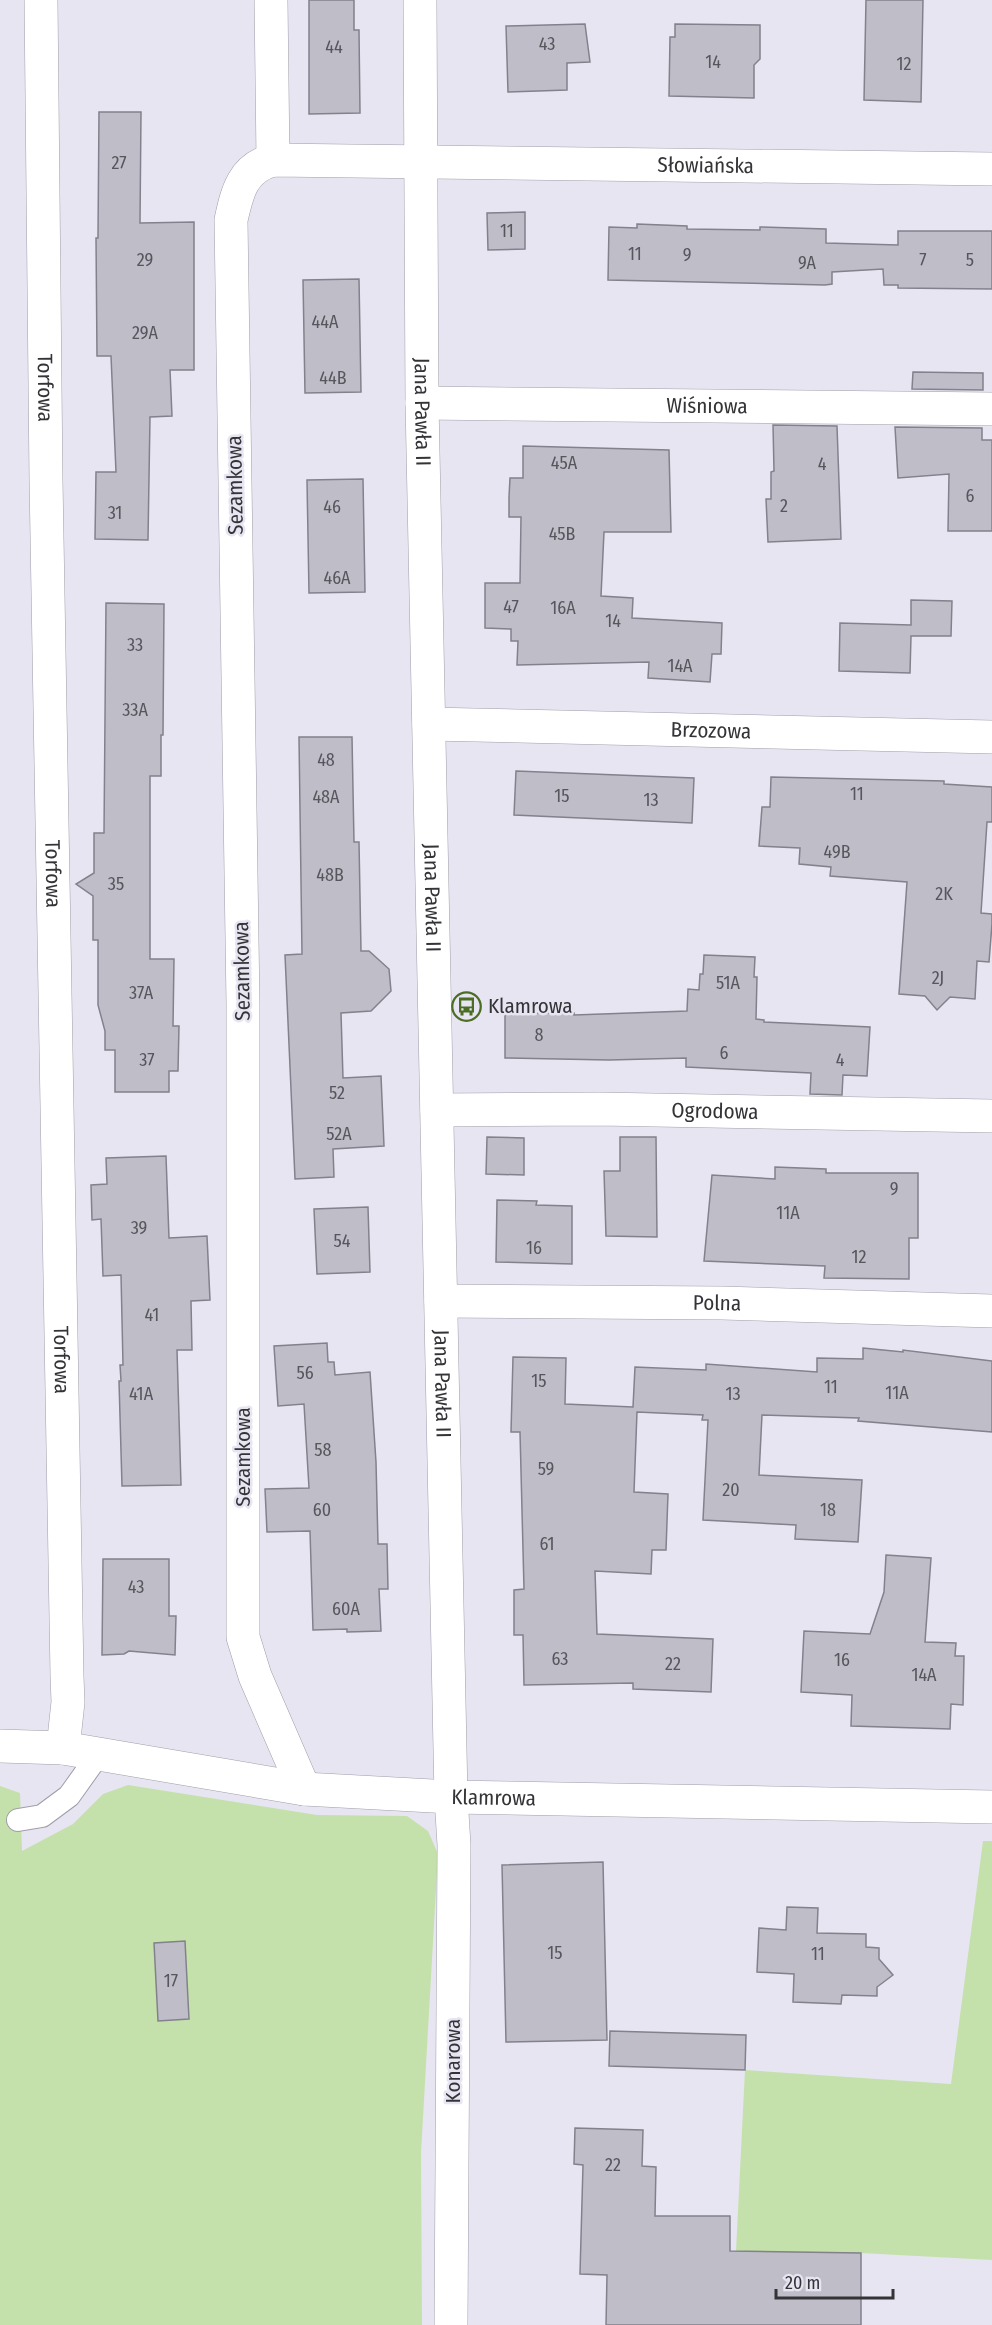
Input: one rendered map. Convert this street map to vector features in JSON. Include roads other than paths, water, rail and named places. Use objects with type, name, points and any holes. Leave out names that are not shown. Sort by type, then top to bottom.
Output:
[{"type":"street","name":"Torfowa","points":[[41,0],[46,480],[68,1684],[63,1748]]},
{"type":"street","points":[[271,0],[273,160],[421,161]]},
{"type":"street","name":"Jana Pawła II","points":[[420,0],[422,403],[451,1797]]},
{"type":"street","name":"Sezamkowa","points":[[273,160],[259,164],[246,177],[236,193],[231,220],[243,1004],[243,1637],[255,1676],[304,1789]]},
{"type":"street","name":"Słowiańska","points":[[421,161],[992,169]]},
{"type":"street","name":"Wiśniowa","points":[[422,403],[992,409]]},
{"type":"street","name":"Brzozowa","points":[[429,724],[992,737]]},
{"type":"street","name":"Ogrodowa","points":[[437,1110],[599,1109],[992,1116]]},
{"type":"street","name":"Polna","points":[[441,1301],[722,1303],[992,1311]]},
{"type":"street","name":"Klamrowa","points":[[0,1746],[63,1748],[304,1789],[451,1797],[992,1807]]},
{"type":"street","name":"Konarowa","points":[[451,1797],[454,1845],[451,2325]]},
{"type":"lane","points":[[18,1820],[42,1816],[69,1796],[99,1754]]},
{"type":"place","name":"Klamrowa","points":[[467,1006]]}]
